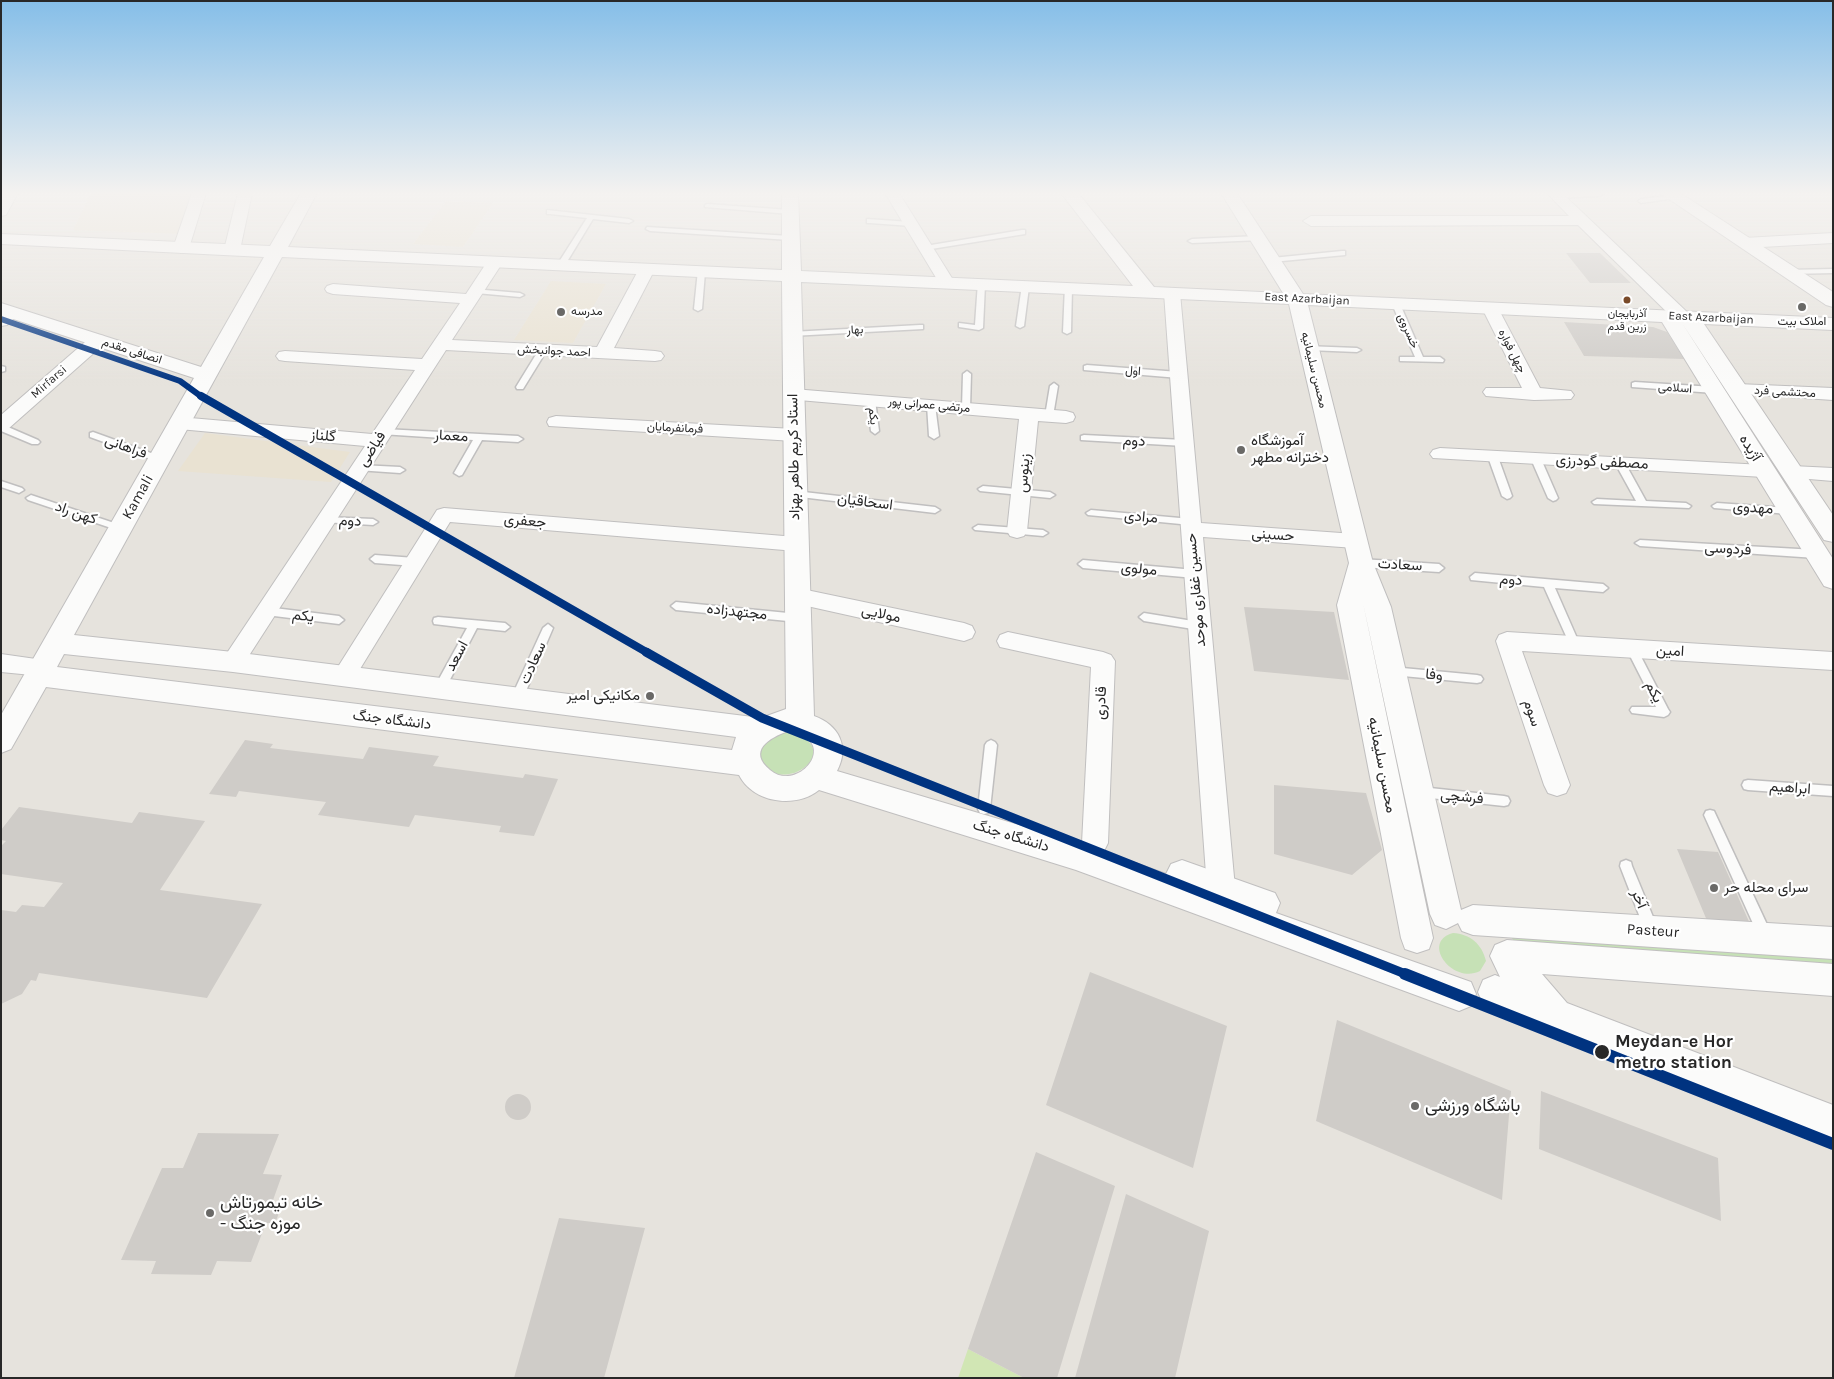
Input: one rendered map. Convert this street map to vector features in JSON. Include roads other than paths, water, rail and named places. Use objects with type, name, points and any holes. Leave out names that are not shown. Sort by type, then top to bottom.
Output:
[{"type":"main road","name":"Kamali","points":[[1,741],[271,257]]},
{"type":"main road","name":"East Azarbaijan","points":[[392,257],[1833,324]]},
{"type":"main road","name":"استاد کریم طاهر بهزاد","points":[[790,257],[800,721]]},
{"type":"main road","points":[[1120,257],[1148,292]]},
{"type":"main road","name":"محسن سلیمانیه","points":[[1270,257],[1297,299],[1358,552],[1378,607],[1419,792],[1459,917]]},
{"type":"main road","points":[[1767,257],[1833,301]]},
{"type":"main road","name":"انصافی مقدم","points":[[5,314],[98,340],[206,375]]},
{"type":"main road","name":"آژیده","points":[[1680,316],[1738,389],[1832,533]]},
{"type":"main road","name":"آژیده","points":[[1680,316],[1714,390],[1833,580]]},
{"type":"main road","points":[[1764,471],[1792,472]]},
{"type":"main road","name":"محسن سلیمانیه","points":[[1358,552],[1350,604],[1419,949]]},
{"type":"main road","points":[[56,643],[233,662],[762,729]]},
{"type":"main road","name":"دانشگاه جنگ","points":[[40,671],[746,764]]},
{"type":"main road","points":[[780,721],[800,721],[812,725],[821,732],[827,742],[829,752],[821,770],[806,784],[781,789],[758,781],[751,774],[746,764],[748,745],[762,729],[780,721]]},
{"type":"main road","name":"دانشگاه جنگ","points":[[821,770],[984,809],[1095,843],[1221,888],[1419,949]]},
{"type":"main road","name":"دانشگاه جنگ","points":[[821,770],[1076,856],[1459,994]]},
{"type":"main road","points":[[1833,980],[1503,970],[1472,996],[1459,994],[1436,980],[1419,949],[1420,928],[1426,921],[1459,917],[1494,935],[1503,970],[1559,1017],[1833,1123]]},
{"type":"main road","name":"Pasteur","points":[[1459,917],[1833,943]]},
{"type":"street","points":[[931,257],[947,283]]},
{"type":"street","points":[[1620,257],[1680,316]]},
{"type":"street","name":"فیاضی","points":[[233,662],[495,262]]},
{"type":"street","name":"احمد جوانبخش","points":[[441,345],[603,354],[647,269]]},
{"type":"street","points":[[333,289],[474,295]]},
{"type":"street","name":"حسین غفاری موحد","points":[[1172,293],[1221,888]]},
{"type":"street","name":"چهل فواره","points":[[1490,308],[1534,394]]},
{"type":"street","name":"Mirfarsi","points":[[1,426],[98,340]]},
{"type":"street","points":[[603,354],[655,356]]},
{"type":"street","points":[[285,356],[428,364]]},
{"type":"street","name":"محتشمی فرد","points":[[1738,389],[1833,394]]},
{"type":"street","points":[[1492,392],[1565,395]]},
{"type":"street","name":"مرتضی عمرانی پور","points":[[793,395],[1057,416]]},
{"type":"street","name":"زینوس","points":[[1017,531],[1029,414]]},
{"type":"street","name":"فرمانفرمایان","points":[[556,422],[794,435]]},
{"type":"street","name":"گلناز","points":[[179,423],[381,437]]},
{"type":"street","name":"مصطفی گودرزی","points":[[1440,454],[1764,471]]},
{"type":"street","points":[[1792,472],[1833,475]]},
{"type":"street","name":"جعفری","points":[[344,676],[444,515],[796,544]]},
{"type":"street","name":"حسینی","points":[[1191,526],[1358,552]]},
{"type":"street","name":"مولایی","points":[[798,607],[964,632]]},
{"type":"street","name":"قادری","points":[[1008,641],[1103,661],[1095,843]]},
{"type":"street","name":"امین","points":[[1507,641],[1833,661]]},
{"type":"street","name":"سوم","points":[[1507,641],[1557,785]]},
{"type":"street","points":[[1,663],[40,671]]},
{"type":"lane","points":[[562,265],[567,257]]},
{"type":"lane","points":[[1272,260],[1298,257]]},
{"type":"lane","points":[[1788,272],[1833,271]]},
{"type":"lane","points":[[698,309],[701,272]]},
{"type":"lane","points":[[962,325],[979,328],[981,284]]},
{"type":"lane","points":[[1020,326],[1025,286]]},
{"type":"lane","points":[[1067,332],[1068,288]]},
{"type":"lane","points":[[474,295],[520,296]]},
{"type":"lane","name":"خسروی","points":[[1396,304],[1420,359]]},
{"type":"lane","name":"بهار","points":[[791,334],[920,327]]},
{"type":"lane","points":[[1308,348],[1357,350]]},
{"type":"lane","points":[[520,387],[543,350]]},
{"type":"lane","points":[[1403,359],[1440,360]]},
{"type":"lane","name":"اول","points":[[1087,368],[1179,375]]},
{"type":"lane","points":[[966,408],[967,374]]},
{"type":"lane","name":"اسلامی","points":[[1635,385],[1714,390]]},
{"type":"lane","points":[[1054,386],[1057,416]]},
{"type":"lane","name":"یکم","points":[[871,400],[875,431]]},
{"type":"lane","points":[[931,405],[934,436]]},
{"type":"lane","points":[[1,426],[35,442]]},
{"type":"lane","name":"فراهانی","points":[[93,435],[159,459]]},
{"type":"lane","name":"معمار","points":[[381,437],[518,439]]},
{"type":"lane","points":[[459,474],[479,437]]},
{"type":"lane","name":"دوم","points":[[1084,438],[1184,443]]},
{"type":"lane","points":[[1493,457],[1507,496]]},
{"type":"lane","points":[[1536,459],[1552,498]]},
{"type":"lane","points":[[1620,463],[1643,504]]},
{"type":"lane","points":[[360,468],[400,470]]},
{"type":"lane","points":[[1,484],[19,490]]},
{"type":"lane","points":[[983,489],[1050,495]]},
{"type":"lane","name":"اسحاقیان","points":[[795,494],[935,510]]},
{"type":"lane","name":"کهن راد","points":[[32,498],[120,528]]},
{"type":"lane","points":[[1597,502],[1686,506]]},
{"type":"lane","name":"مهدوی","points":[[1717,506],[1789,511]]},
{"type":"lane","name":"مرادی","points":[[1091,513],[1191,526]]},
{"type":"lane","name":"دوم","points":[[326,520],[373,522]]},
{"type":"lane","points":[[978,528],[1043,533]]},
{"type":"lane","name":"فردوسی","points":[[1640,543],[1816,554]]},
{"type":"lane","name":"سعادت","points":[[1358,552],[1438,568]]},
{"type":"lane","points":[[375,559],[415,562]]},
{"type":"lane","name":"مولوی","points":[[1083,564],[1195,574]]},
{"type":"lane","name":"دوم","points":[[1475,577],[1603,588]]},
{"type":"lane","points":[[1548,583],[1575,645]]},
{"type":"lane","name":"مجتهدزاده","points":[[676,606],[798,607]]},
{"type":"lane","name":"یکم","points":[[266,611],[339,620]]},
{"type":"lane","points":[[1144,617],[1199,626]]},
{"type":"lane","points":[[438,621],[505,627]]},
{"type":"lane","name":"اسعد","points":[[440,688],[474,624]]},
{"type":"lane","name":"سعادت","points":[[517,698],[548,628]]},
{"type":"lane","name":"یکم","points":[[1631,648],[1664,712],[1636,710]]},
{"type":"lane","name":"وفا","points":[[1392,671],[1476,679]]},
{"type":"lane","points":[[984,809],[991,745]]},
{"type":"lane","name":"ابراهیم","points":[[1748,785],[1833,790]]},
{"type":"lane","name":"فرشچی","points":[[1419,792],[1504,802]]},
{"type":"lane","points":[[1710,815],[1766,939]]},
{"type":"lane","name":"آخر","points":[[1626,866],[1652,931]]},
{"type":"place","name":"آذربایجان زرین قدم","points":[[1627,300]]},
{"type":"place","name":"املاک بیت","points":[[1802,307]]},
{"type":"place","name":"مدرسه","points":[[561,312]]},
{"type":"place","name":"آموزشگاه دخترانه مطهر","points":[[1241,450]]},
{"type":"place","name":"مکانیکی امیر","points":[[650,696]]},
{"type":"place","name":"سرای محله حر","points":[[1714,888]]},
{"type":"place","name":"Meydan-e Hor metro station","points":[[1602,1052]]},
{"type":"place","name":"باشگاه ورزشی","points":[[1415,1106]]},
{"type":"place","name":"خانه تیمورتاش - موزه جنگ","points":[[210,1213]]}]
